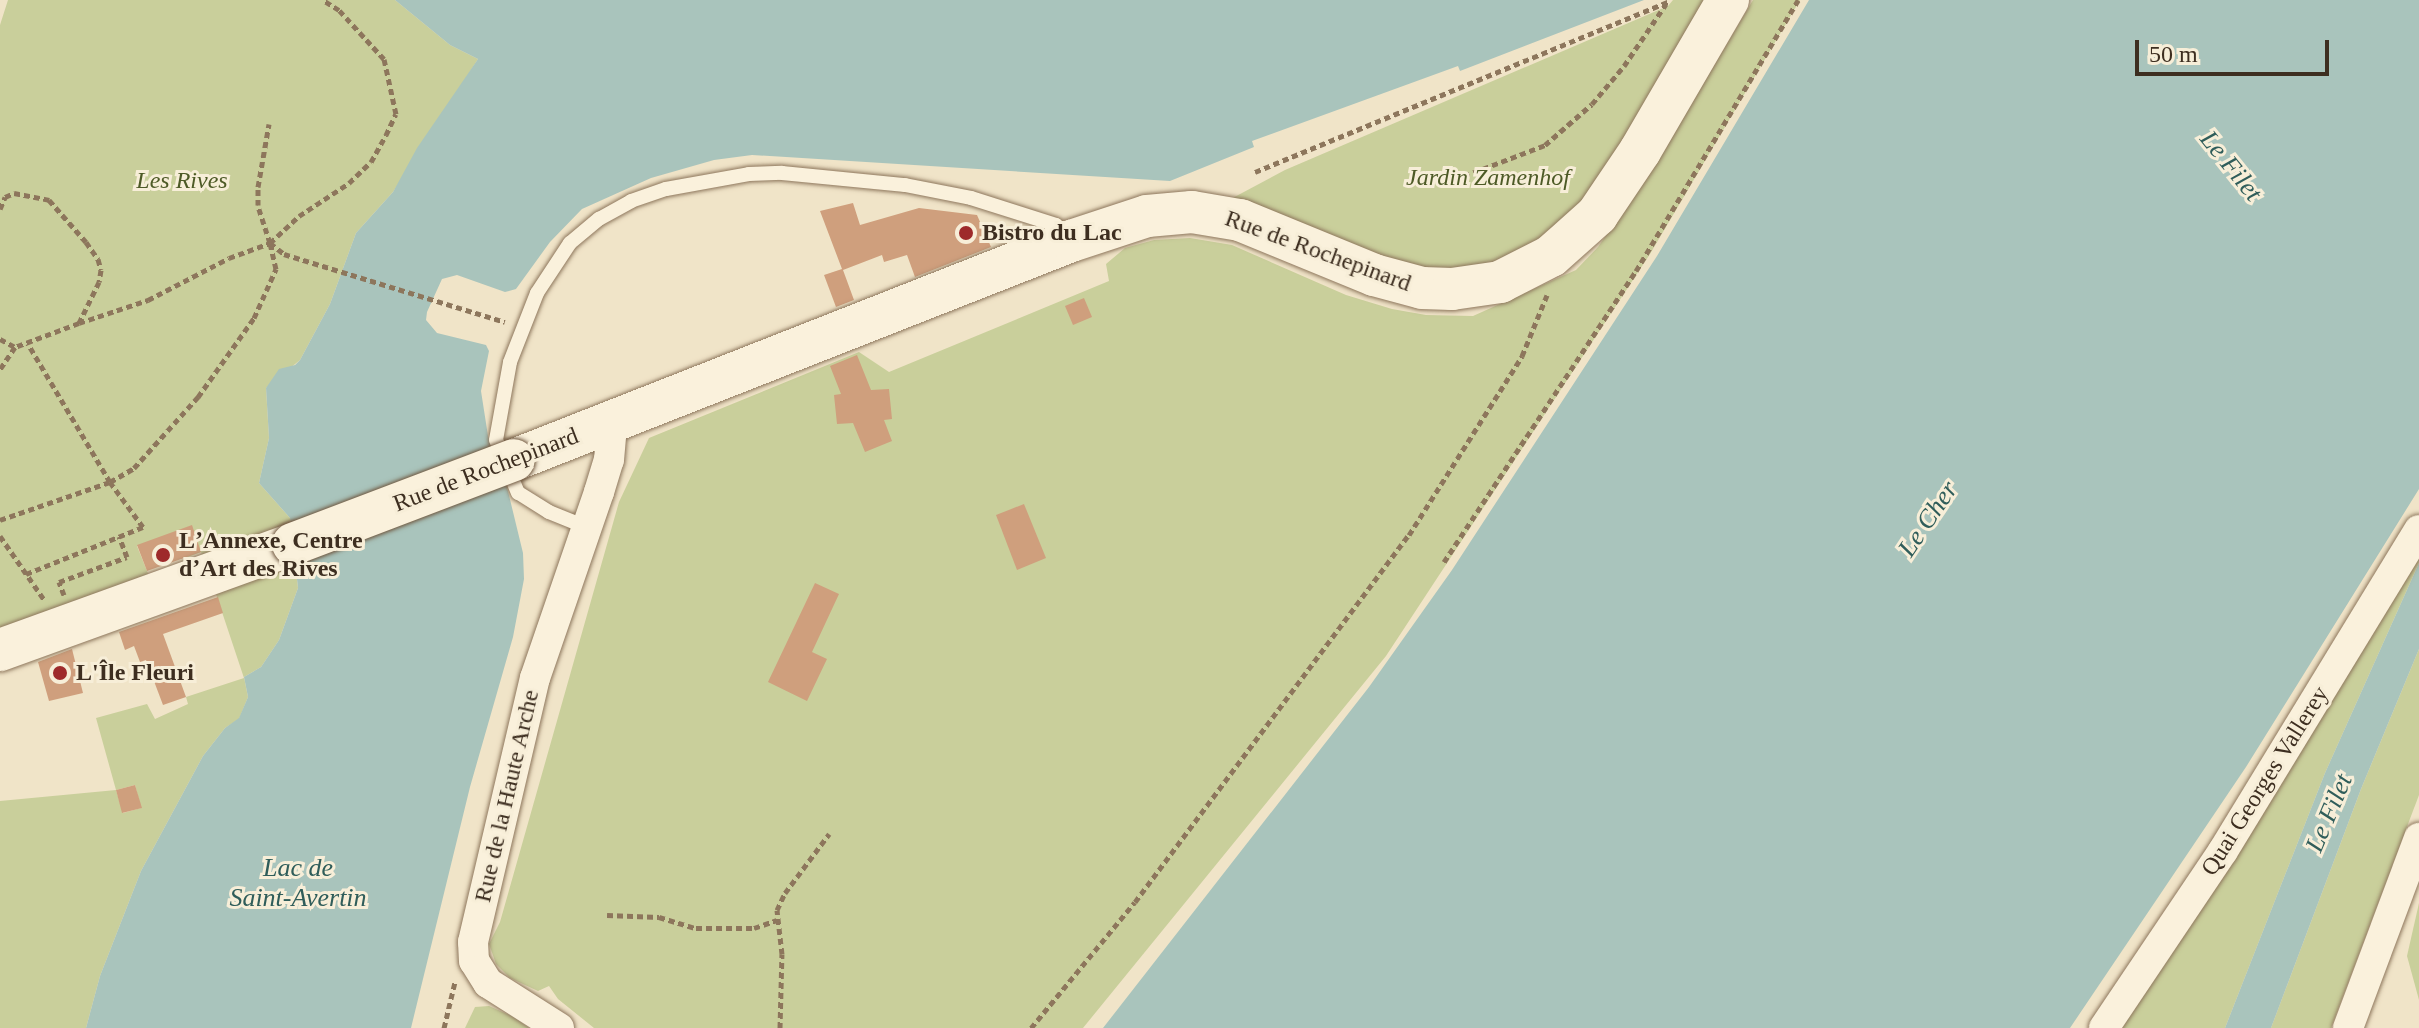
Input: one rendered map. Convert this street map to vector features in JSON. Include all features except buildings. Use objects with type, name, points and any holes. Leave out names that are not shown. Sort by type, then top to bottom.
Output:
[{"type":"street","name":"Rue de Rochepinard","points":[[0,650],[293,544],[1071,241],[1147,216],[1192,212],[1240,220],[1398,283],[1452,289],[1500,282],[1551,256],[1597,215],[1640,151],[1728,0]]},
{"type":"street","name":"Rue de la Haute Arche","points":[[559,1028],[488,983],[474,961],[473,942],[535,678],[609,460],[612,422]]},
{"type":"street","name":"Quai Georges Vallerey","points":[[2104,1028],[2223,851],[2419,530]]},
{"type":"street","points":[[2348,1028],[2419,838]]},
{"type":"lane","points":[[586,527],[549,512],[518,493],[496,440],[510,362],[537,293],[570,243],[599,219],[631,201],[666,189],[749,174],[782,173],[905,185],[971,198],[1056,225],[1071,241]]},
{"type":"path","points":[[0,339],[15,347],[28,344],[148,300],[229,258],[270,243],[371,162],[396,114],[384,59],[339,10],[323,0]]},
{"type":"path","points":[[1444,562],[1636,271],[1798,0]]},
{"type":"path","points":[[1255,172],[1668,1]]},
{"type":"path","points":[[1464,176],[1545,145],[1592,104],[1624,66],[1668,1]]},
{"type":"path","points":[[0,520],[110,482],[134,468],[198,397],[254,318],[276,269],[258,205],[269,124]]},
{"type":"path","points":[[0,209],[5,197],[14,193],[49,200],[98,259],[99,282],[79,323]]},
{"type":"path","points":[[270,243],[284,254],[505,322]]},
{"type":"path","points":[[1031,1028],[1135,902],[1409,535],[1522,356],[1537,326],[1549,286],[1536,291]]},
{"type":"path","points":[[26,574],[143,527],[110,482],[28,344]]},
{"type":"path","points":[[0,369],[15,347]]},
{"type":"path","points":[[0,536],[65,627]]},
{"type":"path","points":[[780,1028],[782,954],[777,910],[785,893],[829,834]]},
{"type":"path","points":[[607,915],[659,917],[696,928],[754,928],[777,920]]},
{"type":"path","points":[[444,1028],[455,981],[464,972]]},
{"type":"green space","name":"Les Rives","points":[[8,0],[395,0],[450,45],[478,59],[393,192],[356,233],[330,304],[300,360],[266,388],[269,438],[259,483],[290,518],[292,526],[204,561],[201,552],[186,558],[183,548],[198,543],[191,526],[137,546],[151,581],[0,635],[0,25]]},
{"type":"green space","name":"Jardin Zamenhof","points":[[1673,0],[1712,0],[1595,193],[1522,259],[1429,274],[1227,201],[1285,170],[1668,6]]},
{"type":"green space","points":[[1753,0],[1800,0],[1650,254],[1386,656],[1083,1028],[594,1028],[558,999],[549,986],[538,991],[510,978],[496,964],[489,944],[500,922],[619,502],[649,438],[859,352],[889,372],[1109,281],[1106,264],[1125,248],[1154,240],[1190,238],[1232,245],[1346,295],[1392,309],[1426,315],[1473,316],[1576,270],[1598,247],[1653,168]]},
{"type":"green space","points":[[2419,548],[2419,563],[2325,773],[2225,1028],[2117,1028]]},
{"type":"green space","points":[[295,564],[298,588],[279,640],[261,667],[244,677],[248,697],[239,719],[225,728],[203,756],[141,871],[100,976],[86,1028],[0,1028],[0,801],[116,790],[96,718],[147,704],[155,719],[188,704],[186,697],[244,678],[216,594]],"holes":[[[135,785],[141,808],[123,813],[116,790]]]},
{"type":"green space","points":[[2419,649],[2419,795],[2331,1028],[2271,1028],[2361,789]]},
{"type":"green space","points":[[2419,903],[2419,1000],[2407,956]]},
{"type":"green space","points":[[489,1006],[529,1028],[465,1028],[475,1007]]},
{"type":"water","name":"Lac de Saint-Avertin","points":[[395,0],[1644,0],[1460,71],[1458,66],[1252,141],[1254,147],[1170,181],[752,155],[714,160],[651,178],[582,209],[550,242],[516,289],[505,292],[457,275],[442,279],[426,320],[437,333],[486,345],[489,351],[481,391],[488,436],[506,483],[523,553],[524,579],[513,637],[470,787],[411,1028],[86,1028],[100,976],[141,871],[203,756],[225,728],[239,718],[248,697],[244,677],[261,667],[279,640],[298,588],[290,518],[259,483],[269,438],[266,388],[279,369],[295,365],[300,360],[330,304],[356,233],[393,192],[417,148],[478,59],[450,45]]},
{"type":"water","points":[[1809,0],[2419,0],[2419,489],[2246,767],[2070,1028],[1103,1028],[1369,687],[1452,570],[1657,256]]},
{"type":"water","name":"Le Filet","points":[[2419,563],[2419,649],[2361,789],[2271,1028],[2225,1028],[2325,773]]},
{"type":"place","name":"Bistro du Lac","points":[[966,233]]},
{"type":"place","name":"LʼAnnexe, Centre dʼArt des Rives","points":[[163,555]]},
{"type":"place","name":"L'Île Fleuri","points":[[60,673]]},
{"type":"water label","name":"Le Cher","points":[[1928,519]]}]
